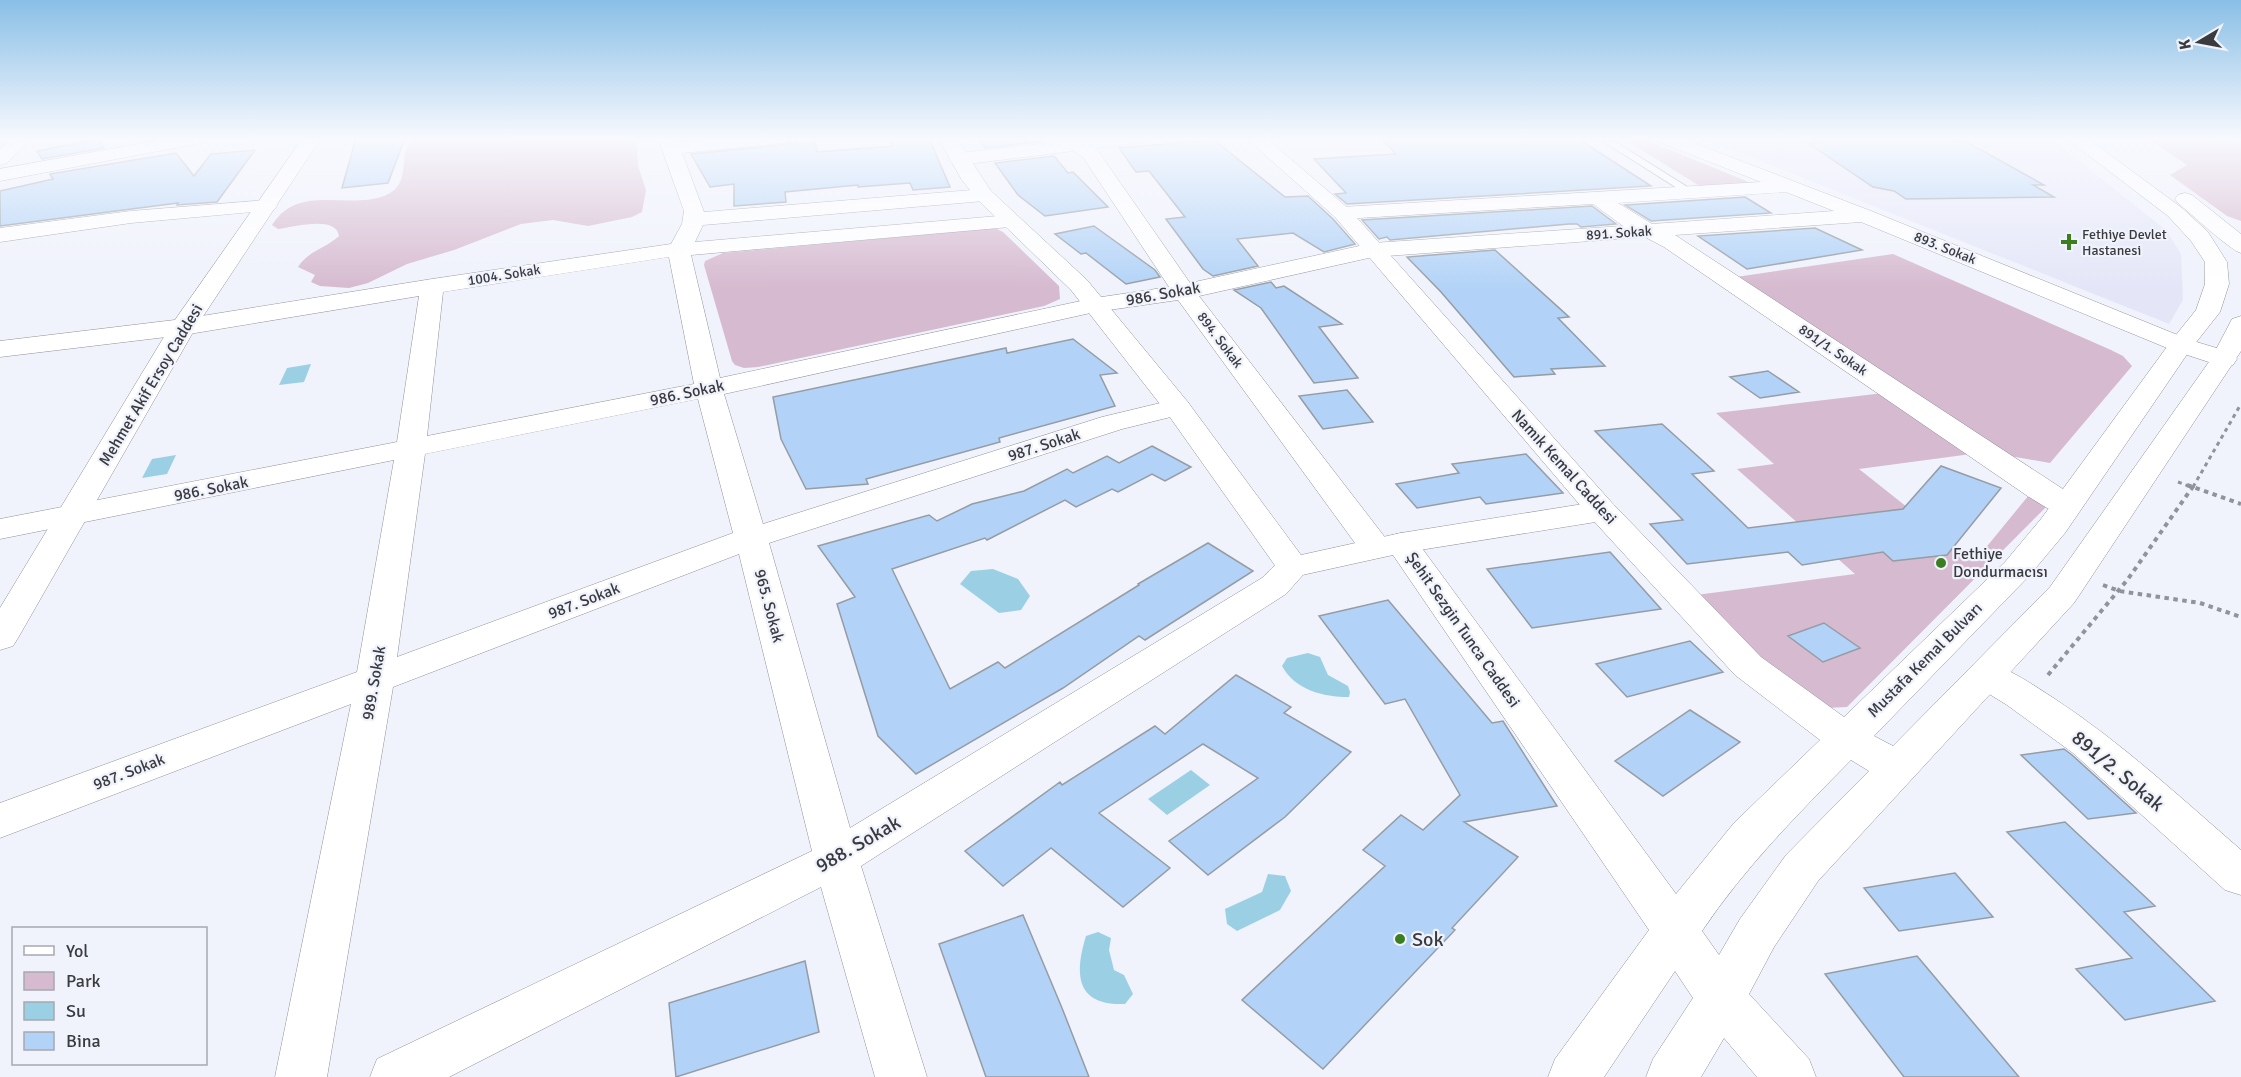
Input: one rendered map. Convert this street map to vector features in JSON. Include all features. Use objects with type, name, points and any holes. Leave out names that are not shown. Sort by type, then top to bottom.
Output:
[{"type":"street","name":"Mehmet Akif Ersoy Caddesi","points":[[0,638],[74,516],[183,327],[279,188]]},
{"type":"street","points":[[679,250],[694,219],[694,211],[685,188]]},
{"type":"street","points":[[980,188],[1010,221],[1079,285],[1177,407],[1293,567],[1388,545],[1602,512]]},
{"type":"street","name":"894. Sokak","points":[[1114,188],[1184,292],[1388,545]]},
{"type":"street","name":"Namık Kemal Caddesi","points":[[1313,188],[1342,213],[1602,512],[1748,666],[1795,703],[1846,738],[1898,768]]},
{"type":"street","points":[[1342,213],[1759,188]]},
{"type":"street","name":"893. Sokak","points":[[1797,188],[2181,345],[2224,358]]},
{"type":"street","name":"Mustafa Kemal Bulvarı","points":[[1574,1077],[1708,885],[1750,835],[2017,569],[2067,506],[2181,345],[2208,312],[2217,284],[2216,262],[2200,237],[2175,212],[2143,188]]},
{"type":"street","points":[[2173,188],[2233,229],[2241,246]]},
{"type":"street","points":[[694,219],[984,195]]},
{"type":"street","name":"891/1. Sokak","points":[[1598,198],[1626,219],[1672,242],[2067,506]]},
{"type":"street","points":[[0,235],[131,218],[267,206]]},
{"type":"street","name":"891. Sokak","points":[[1373,250],[1864,214]]},
{"type":"street","name":"1004. Sokak","points":[[0,349],[183,327],[432,286],[679,250],[1010,221]]},
{"type":"street","name":"965. Sokak","points":[[679,250],[709,389],[836,859],[901,1077]]},
{"type":"street","name":"986. Sokak","points":[[0,529],[709,389],[1095,305],[1184,292],[1373,250]]},
{"type":"street","name":"989. Sokak","points":[[301,1077],[375,680],[411,449],[432,286]]},
{"type":"street","points":[[1672,1077],[1721,998],[1757,933],[1802,868],[2062,595],[2224,358],[2241,324]]},
{"type":"street","name":"987. Sokak","points":[[0,821],[751,538],[1101,427],[1177,407]]},
{"type":"street","name":"Şehit Sezgin Tunca Caddesi","points":[[1388,545],[1676,930],[1721,998],[1790,1077]]},
{"type":"street","name":"988. Sokak","points":[[396,1077],[836,859],[1274,586],[1293,567]]},
{"type":"street","name":"891/2. Sokak","points":[[1986,675],[2012,689],[2085,740],[2241,878]]},
{"type":"lane","points":[[1684,188],[1692,193]]},
{"type":"path","points":[[2048,683],[2047,677],[2100,619],[2193,487],[2241,404]]},
{"type":"path","points":[[2178,482],[2241,504]]},
{"type":"path","points":[[2077,575],[2119,591],[2200,603],[2241,617]]},
{"type":"shaded area","points":[[1829,188],[2113,188],[2166,230],[2181,254],[2183,300],[2169,324]]},
{"type":"green space","points":[[396,188],[646,190],[642,212],[632,217],[588,226],[553,220],[521,224],[454,250],[407,264],[368,283],[349,288],[320,286],[311,282],[315,275],[298,267],[312,253],[339,236],[336,230],[323,224],[278,229],[272,225],[283,212],[309,201],[369,200]]},
{"type":"green space","points":[[2188,188],[2241,188],[2241,221],[2227,216]]},
{"type":"green space","points":[[997,229],[1003,232],[1059,286],[1060,299],[1044,306],[758,367],[744,368],[735,365],[732,361],[704,265],[705,261],[723,253]]},
{"type":"green space","points":[[1893,254],[2111,350],[2123,356],[2132,366],[2050,463],[2010,456],[1736,277]]},
{"type":"green space","points":[[1884,393],[2048,505],[1847,707],[1825,708],[1797,695],[1696,595],[1855,574],[1737,469],[1774,464],[1716,413]],"holes":[[[1971,454],[2029,495],[1975,561],[1859,469]]]},
{"type":"water","points":[[311,364],[304,382],[279,385],[287,368]]},
{"type":"water","points":[[176,455],[167,474],[142,478],[152,459]]},
{"type":"water","points":[[993,569],[1018,579],[1030,596],[1021,610],[999,613],[960,584],[971,571]]},
{"type":"water","points":[[1308,653],[1320,657],[1328,675],[1348,686],[1349,697],[1320,694],[1294,681],[1282,666],[1287,658]]},
{"type":"water","points":[[1191,770],[1210,785],[1167,815],[1148,799]]},
{"type":"water","points":[[1268,874],[1285,876],[1291,891],[1280,910],[1237,931],[1227,924],[1225,909],[1262,892]]},
{"type":"water","points":[[1098,932],[1111,938],[1109,950],[1114,970],[1124,975],[1133,994],[1125,1004],[1097,1000],[1088,994],[1083,985],[1080,975],[1082,950],[1086,936]]},
{"type":"building","points":[[12,188],[227,188],[217,202],[177,205],[178,203],[0,226],[0,191]]},
{"type":"building","points":[[734,188],[824,188],[785,192],[786,202],[734,206]]},
{"type":"building","points":[[1013,188],[1089,188],[1108,207],[1045,216],[1018,195]]},
{"type":"building","points":[[1163,188],[1274,188],[1285,197],[1308,196],[1355,244],[1324,252],[1293,233],[1237,239],[1258,266],[1213,276],[1203,269],[1166,219],[1185,217]]},
{"type":"building","points":[[1342,188],[1613,188],[1347,204],[1335,194],[1346,193]]},
{"type":"building","points":[[1880,188],[2039,188],[2054,197],[1906,199],[1894,191]]},
{"type":"building","points":[[1745,197],[1771,213],[1651,221],[1625,205]]},
{"type":"building","points":[[1592,206],[1616,224],[1581,227],[1577,224],[1569,224],[1390,240],[1387,237],[1379,239],[1362,220]]},
{"type":"building","points":[[1094,226],[1155,270],[1160,277],[1126,284],[1086,253],[1081,254],[1055,234]]},
{"type":"building","points":[[1815,228],[1862,250],[1747,269],[1698,236]]},
{"type":"building","points":[[1495,250],[1569,317],[1558,318],[1605,366],[1551,369],[1555,374],[1514,377],[1441,292],[1407,257]]},
{"type":"building","points":[[1271,282],[1276,288],[1284,286],[1342,324],[1319,327],[1358,378],[1314,383],[1261,308],[1234,290]]},
{"type":"building","points":[[1073,339],[1117,373],[1100,375],[1115,406],[999,438],[1000,442],[866,479],[868,484],[806,489],[781,439],[773,397],[1006,348],[1007,353]]},
{"type":"building","points":[[1768,371],[1799,392],[1760,398],[1730,377]]},
{"type":"building","points":[[1347,390],[1373,422],[1323,429],[1299,396]]},
{"type":"building","points":[[1662,424],[1714,471],[1692,474],[1748,528],[1903,509],[1941,466],[2001,488],[1947,555],[1893,561],[1883,552],[1802,565],[1788,552],[1687,564],[1650,524],[1683,520],[1595,431]]},
{"type":"building","points":[[1152,446],[1191,467],[1165,481],[1152,474],[1118,492],[1112,489],[1076,507],[1065,500],[987,540],[985,538],[892,569],[950,689],[998,662],[1005,668],[1208,543],[1253,571],[1145,640],[1139,636],[1063,688],[916,774],[878,736],[837,604],[855,597],[818,546],[929,515],[937,521],[972,504],[1024,491],[1067,469],[1073,473],[1107,456],[1119,463]]},
{"type":"building","points":[[1526,454],[1563,493],[1486,504],[1480,497],[1417,508],[1396,484],[1459,473],[1452,464]]},
{"type":"building","points":[[1610,552],[1661,609],[1532,628],[1487,569]]},
{"type":"building","points":[[1388,600],[1492,723],[1503,721],[1557,806],[1464,822],[1518,857],[1452,928],[1455,930],[1323,1069],[1242,1000],[1385,866],[1363,850],[1401,815],[1423,830],[1460,795],[1405,699],[1385,704],[1319,616]]},
{"type":"building","points":[[1824,623],[1860,648],[1823,662],[1788,636]]},
{"type":"building","points":[[1690,641],[1723,672],[1627,697],[1596,664]]},
{"type":"building","points":[[1236,675],[1291,707],[1284,713],[1351,752],[1285,817],[1208,875],[1169,841],[1258,778],[1203,744],[1099,813],[1170,868],[1123,907],[1051,848],[1003,886],[965,851],[1060,782],[1062,785],[1155,726],[1165,734]]},
{"type":"building","points":[[1690,710],[1740,742],[1663,796],[1615,761]]},
{"type":"building","points":[[2064,749],[2136,813],[2088,819],[2021,755]]},
{"type":"building","points":[[2065,822],[2155,906],[2124,912],[2215,1001],[2125,1020],[2076,969],[2132,958],[2007,832]]},
{"type":"building","points":[[1955,873],[1993,917],[1899,931],[1864,888]]},
{"type":"building","points":[[1023,915],[1089,1077],[986,1077],[939,944]]},
{"type":"building","points":[[1917,956],[2019,1077],[1904,1077],[1825,974]]},
{"type":"building","points":[[805,961],[819,1032],[676,1077],[669,1003]]},
{"type":"place","name":"Fethiye Devlet Hastanesi","points":[[2069,242]]},
{"type":"place","name":"Fethiye Dondurmacısı","points":[[1941,563]]},
{"type":"place","name":"Sok","points":[[1400,939]]}]
